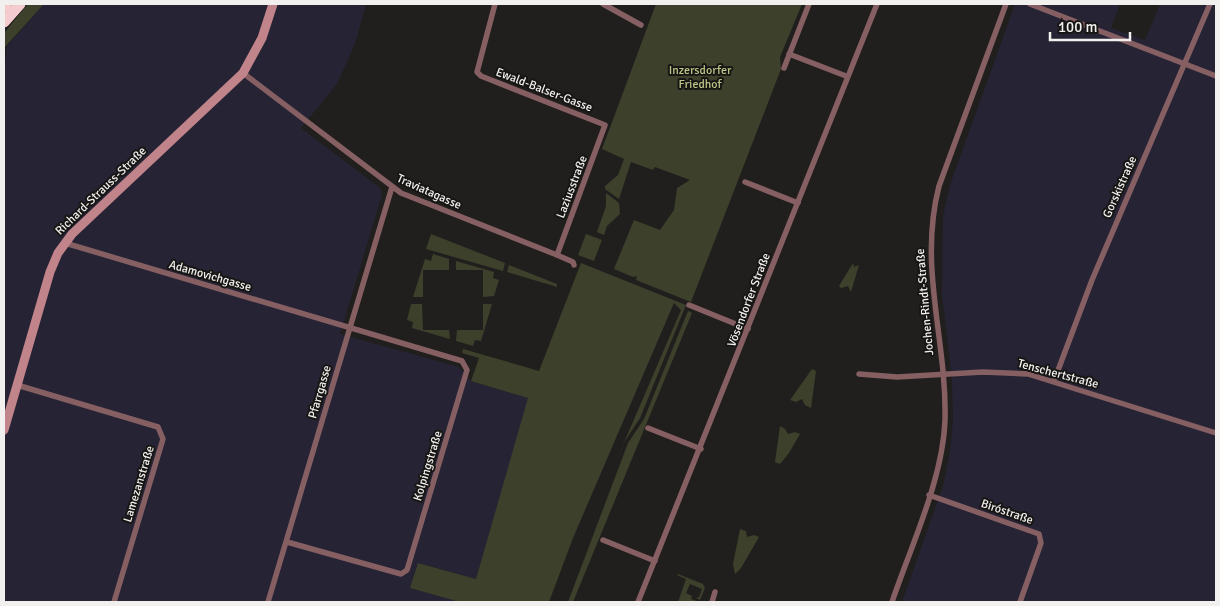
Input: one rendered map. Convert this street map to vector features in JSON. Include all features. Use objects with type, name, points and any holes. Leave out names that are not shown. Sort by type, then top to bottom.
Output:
[{"type":"highway","points":[[4,22],[20,4]]},
{"type":"main road","name":"Richard-Strauss-Straße","points":[[4,430],[52,264],[65,243],[243,73],[262,38],[273,4]]},
{"type":"street","name":"Ewald-Balser-Gasse","points":[[495,4],[477,72],[481,76],[605,125]]},
{"type":"street","points":[[603,4],[641,25]]},
{"type":"street","points":[[784,68],[809,4]]},
{"type":"street","name":"Vösendorfer Straße","points":[[638,602],[701,449],[846,76],[877,4]]},
{"type":"street","name":"Jochen-Rindt-Straße","points":[[892,602],[929,495],[940,457],[944,434],[942,375],[930,257],[934,207],[939,186],[1006,4]]},
{"type":"street","points":[[1030,4],[1216,76]]},
{"type":"street","name":"Gorskistraße","points":[[1054,381],[1092,280],[1210,4]]},
{"type":"street","points":[[789,54],[846,76]]},
{"type":"street","name":"Traviatagasse","points":[[243,73],[401,193],[557,255],[573,262],[574,265]]},
{"type":"street","name":"Laziusstraße","points":[[557,255],[605,125]]},
{"type":"street","points":[[745,182],[798,202]]},
{"type":"street","name":"Pfarrgasse","points":[[268,602],[392,187]]},
{"type":"street","name":"Adamovichgasse","points":[[65,243],[349,328]]},
{"type":"street","points":[[689,305],[748,329]]},
{"type":"street","name":"Kolpingstraße","points":[[287,542],[401,574],[407,570],[467,370],[462,361],[349,328]]},
{"type":"street","name":"Tenschertstraße","points":[[859,374],[897,377],[1003,371],[1054,381],[1216,433]]},
{"type":"street","name":"Lamezanstraße","points":[[17,385],[158,427],[163,439],[114,602]]},
{"type":"street","points":[[648,428],[701,449]]},
{"type":"street","name":"Biróstraße","points":[[929,495],[1039,534],[1041,543],[1020,602]]},
{"type":"street","points":[[603,540],[654,562]]},
{"type":"street","points":[[712,602],[715,592]]},
{"type":"shaded area","points":[[44,4],[366,4],[355,44],[337,84],[301,128],[380,188],[382,195],[340,334],[459,367],[471,381],[529,398],[476,579],[419,563],[411,588],[460,602],[4,602],[4,79],[7,46]]},
{"type":"shaded area","points":[[1015,4],[1120,4],[1111,28],[1145,40],[1160,4],[1216,4],[1216,602],[902,602],[943,486],[950,452],[953,420],[952,380],[942,294],[943,217],[950,185]]},
{"type":"green space","points":[[28,4],[44,4],[4,48],[4,33]]},
{"type":"green space","name":"Inzersdorfer Friedhof","points":[[656,4],[802,4],[780,57],[781,69],[691,302],[636,280],[637,276],[633,277],[614,269],[634,220],[660,230],[674,210],[677,188],[690,180],[655,167],[653,170],[631,162],[619,199],[605,189],[605,186],[618,175],[624,159],[602,149]]},
{"type":"green space","points":[[606,193],[619,203],[620,214],[607,226],[604,235],[597,232],[606,206]]},
{"type":"green space","points":[[431,234],[505,263],[503,271],[426,249]]},
{"type":"green space","points":[[586,234],[602,240],[594,261],[578,255]]},
{"type":"green space","points":[[433,254],[449,259],[449,270],[423,270],[423,297],[413,297],[425,259],[431,261]]},
{"type":"green space","points":[[456,261],[494,272],[493,278],[499,280],[494,296],[483,297],[483,270],[456,270]]},
{"type":"green space","points":[[581,263],[686,305],[640,418],[625,441],[614,466],[681,310],[674,303],[573,538],[549,602],[460,602],[410,588],[418,563],[476,579],[528,398],[471,381],[479,358],[462,353],[463,349],[539,371]]},
{"type":"green space","points":[[853,263],[854,267],[859,265],[851,292],[848,286],[841,288],[839,286]]},
{"type":"green space","points":[[509,265],[557,284],[557,287],[507,272]]},
{"type":"green space","points":[[411,304],[422,304],[423,330],[449,330],[450,339],[412,328],[413,322],[407,320]]},
{"type":"green space","points":[[483,304],[492,304],[481,341],[475,340],[473,346],[456,341],[457,330],[483,330]]},
{"type":"green space","points":[[688,311],[692,313],[573,602],[568,602],[628,443],[644,419]]},
{"type":"green space","points":[[812,369],[816,371],[811,408],[805,405],[802,399],[796,402],[790,400]]},
{"type":"green space","points":[[780,426],[788,434],[795,432],[800,434],[780,464],[775,462]]},
{"type":"green space","points":[[740,529],[746,531],[747,537],[754,535],[759,537],[741,568],[735,574],[733,564]]},
{"type":"green space","points":[[678,574],[703,584],[705,588],[700,600],[696,598],[699,597],[702,589],[690,584],[686,593],[692,596],[691,599],[700,602],[678,602],[686,579]]}]
